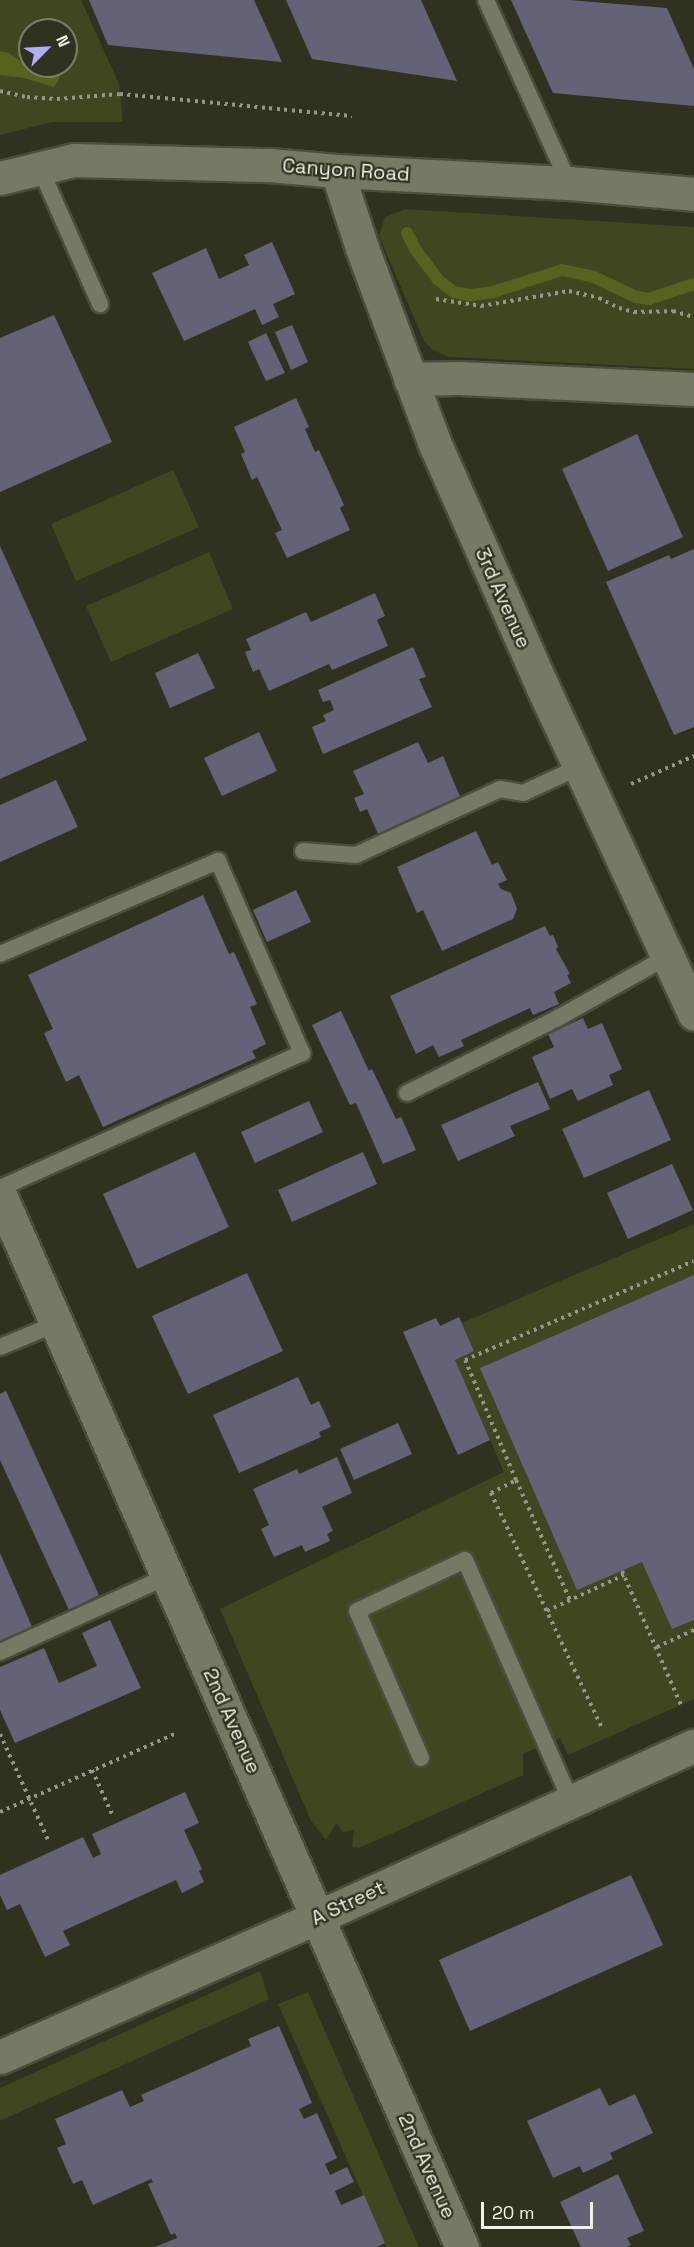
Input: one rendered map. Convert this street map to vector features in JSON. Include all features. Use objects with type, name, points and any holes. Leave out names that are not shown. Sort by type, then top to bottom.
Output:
[{"type":"street","name":"Canyon Road","points":[[0,178],[74,160],[270,165],[337,171],[569,183],[694,194]]},
{"type":"street","name":"3rd Avenue","points":[[337,171],[410,379],[439,453],[579,767],[678,963],[694,1014]]},
{"type":"street","points":[[410,379],[459,378],[694,389]]},
{"type":"street","name":"2nd Avenue","points":[[0,1195],[462,2247]]},
{"type":"street","name":"A Street","points":[[0,2057],[318,1917],[694,1746]]},
{"type":"lane","points":[[486,0],[569,183]]},
{"type":"lane","points":[[40,168],[100,304]]},
{"type":"lane","points":[[303,851],[356,855],[500,789],[523,793],[579,767]]},
{"type":"lane","points":[[0,954],[218,861],[302,1053],[178,1106],[0,1188]]},
{"type":"lane","points":[[407,1093],[556,1019],[678,963]]},
{"type":"lane","points":[[0,1347],[58,1323]]},
{"type":"lane","points":[[421,1758],[357,1611],[465,1560],[571,1802]]},
{"type":"lane","points":[[0,1652],[168,1576]]},
{"type":"path","points":[[0,91],[27,97],[57,99],[120,94],[352,116]]},
{"type":"path","points":[[436,299],[481,306],[570,291],[599,298],[619,308],[634,312],[673,311],[694,317]]},
{"type":"path","points":[[631,784],[694,756]]},
{"type":"path","points":[[570,1600],[465,1360],[694,1261]]},
{"type":"path","points":[[516,1480],[490,1493],[601,1726]]},
{"type":"path","points":[[547,1611],[623,1573],[681,1705]]},
{"type":"path","points":[[656,1648],[694,1630]]},
{"type":"path","points":[[0,1734],[49,1842]]},
{"type":"path","points":[[0,1812],[174,1734]]},
{"type":"path","points":[[92,1770],[112,1814]]},
{"type":"shaded area","points":[[0,0],[81,0],[119,84],[123,122],[52,122],[0,135]]},
{"type":"shaded area","points":[[0,51],[9,53],[18,59],[18,77],[0,75]]},
{"type":"shaded area","points":[[24,78],[59,78],[54,87]]},
{"type":"shaded area","points":[[405,209],[694,227],[694,369],[449,357],[433,350],[424,341],[379,236],[385,217]]},
{"type":"shaded area","points":[[173,470],[199,527],[76,581],[51,524]]},
{"type":"shaded area","points":[[209,552],[233,609],[111,662],[86,606]]},
{"type":"shaded area","points":[[694,1224],[694,1699],[568,1755],[560,1738],[523,1754],[523,1775],[359,1848],[352,1847],[354,1830],[342,1832],[337,1823],[326,1840],[311,1821],[220,1609],[504,1472],[455,1360],[474,1351],[462,1323]]},
{"type":"shaded area","points":[[260,1971],[269,1999],[0,2121],[0,2088]]},
{"type":"shaded area","points":[[308,1992],[419,2247],[386,2247],[278,2004]]},
{"type":"building","points":[[89,0],[254,0],[282,62],[108,45]]},
{"type":"building","points":[[286,0],[421,0],[457,81],[312,59]]},
{"type":"building","points":[[511,0],[569,0],[667,8],[694,69],[694,106],[553,93]]},
{"type":"building","points":[[272,242],[295,294],[273,304],[279,317],[262,325],[255,309],[184,341],[152,273],[206,248],[219,279],[249,265],[244,255]]},
{"type":"building","points":[[54,315],[112,442],[0,492],[0,338]]},
{"type":"building","points":[[292,325],[308,362],[291,370],[275,332]]},
{"type":"building","points":[[266,333],[285,373],[266,381],[248,342]]},
{"type":"building","points":[[296,398],[309,427],[305,429],[315,452],[319,450],[344,505],[340,508],[350,530],[287,558],[275,533],[282,530],[257,477],[252,480],[241,454],[245,452],[234,427]]},
{"type":"building","points":[[637,434],[683,537],[608,571],[562,469]]},
{"type":"building","points":[[0,546],[87,740],[0,779]]},
{"type":"building","points":[[694,549],[694,727],[674,735],[606,582],[669,555],[671,559]]},
{"type":"building","points":[[375,593],[385,616],[377,620],[388,646],[332,670],[329,664],[269,691],[259,669],[253,672],[245,652],[251,650],[246,639],[306,612],[311,622]]},
{"type":"building","points":[[413,647],[426,677],[419,679],[432,707],[323,754],[312,727],[326,721],[323,715],[334,710],[330,700],[323,702],[318,690]]},
{"type":"building","points":[[198,653],[215,688],[170,708],[155,673]]},
{"type":"building","points":[[259,732],[277,771],[222,796],[204,758]]},
{"type":"building","points":[[418,742],[428,763],[443,756],[461,799],[379,836],[367,809],[360,812],[354,798],[364,794],[353,771]]},
{"type":"building","points":[[56,780],[78,827],[0,862],[0,805]]},
{"type":"building","points":[[476,831],[492,865],[498,862],[507,880],[498,884],[501,889],[511,893],[517,909],[513,919],[442,951],[423,910],[417,913],[397,867]]},
{"type":"building","points":[[296,890],[311,922],[267,942],[253,910]]},
{"type":"building","points":[[203,895],[229,954],[234,952],[257,1004],[250,1007],[266,1044],[252,1051],[256,1058],[103,1127],[79,1075],[66,1082],[44,1033],[53,1029],[28,975]]},
{"type":"building","points":[[545,926],[550,936],[553,935],[558,947],[556,949],[570,974],[567,975],[571,983],[554,992],[559,1004],[533,1015],[530,1008],[461,1040],[464,1046],[439,1057],[433,1045],[416,1054],[390,996]]},
{"type":"building","points":[[341,1011],[369,1071],[372,1069],[396,1119],[401,1117],[416,1150],[383,1164],[356,1103],[350,1105],[312,1025]]},
{"type":"building","points":[[583,1018],[588,1029],[602,1023],[622,1069],[609,1075],[613,1085],[578,1101],[572,1089],[550,1099],[532,1057],[554,1047],[548,1034]]},
{"type":"building","points":[[538,1082],[550,1109],[510,1126],[515,1136],[458,1161],[441,1125]]},
{"type":"building","points":[[649,1090],[671,1140],[584,1178],[562,1129]]},
{"type":"building","points":[[309,1101],[323,1132],[255,1163],[241,1132]]},
{"type":"building","points":[[195,1152],[229,1227],[137,1269],[103,1194]]},
{"type":"building","points":[[363,1152],[377,1184],[292,1222],[278,1190]]},
{"type":"building","points":[[672,1164],[693,1210],[628,1239],[607,1193]]},
{"type":"building","points":[[247,1273],[283,1351],[188,1394],[152,1316]]},
{"type":"building","points":[[694,1275],[694,1620],[672,1629],[642,1562],[577,1590],[480,1368]]},
{"type":"building","points":[[459,1317],[474,1351],[455,1360],[490,1440],[458,1455],[403,1332],[436,1318],[440,1326]]},
{"type":"building","points":[[298,1377],[311,1405],[319,1401],[331,1427],[319,1432],[321,1437],[239,1473],[213,1415]]},
{"type":"building","points":[[6,1391],[99,1595],[69,1610],[0,1460],[0,1394]]},
{"type":"building","points":[[398,1423],[412,1454],[354,1480],[340,1449]]},
{"type":"building","points":[[337,1457],[352,1493],[322,1507],[333,1531],[327,1534],[330,1541],[305,1552],[302,1545],[274,1557],[261,1529],[269,1525],[253,1489],[297,1469],[299,1474]]},
{"type":"building","points":[[0,1553],[33,1629],[0,1643]]},
{"type":"building","points":[[110,1620],[141,1688],[15,1743],[0,1710],[0,1667],[44,1648],[59,1683],[97,1666],[82,1633]]},
{"type":"building","points":[[185,1792],[199,1823],[184,1830],[202,1869],[199,1871],[204,1882],[182,1893],[176,1880],[63,1931],[70,1945],[45,1957],[20,1904],[7,1910],[0,1895],[0,1875],[83,1837],[93,1858],[101,1854],[92,1834]]},
{"type":"building","points":[[631,1875],[663,1945],[470,2031],[439,1960]]},
{"type":"building","points":[[279,2026],[312,2103],[299,2109],[304,2119],[317,2113],[337,2158],[325,2164],[330,2175],[347,2167],[354,2182],[335,2191],[341,2205],[364,2195],[385,2243],[377,2247],[155,2247],[177,2238],[175,2233],[171,2235],[148,2184],[153,2182],[151,2179],[93,2205],[82,2180],[73,2184],[57,2148],[66,2144],[55,2119],[122,2090],[130,2107],[144,2101],[141,2095],[251,2046],[248,2039]]},
{"type":"building","points":[[600,2088],[609,2106],[635,2094],[653,2133],[610,2153],[613,2159],[583,2173],[580,2166],[553,2178],[527,2121]]},
{"type":"building","points":[[618,2174],[644,2231],[627,2238],[631,2245],[627,2247],[581,2247],[560,2202]]},
{"type":"waterway","points":[[407,233],[415,249],[438,280],[454,292],[470,295],[493,292],[562,270],[594,277],[636,297],[649,299],[694,284]]}]
